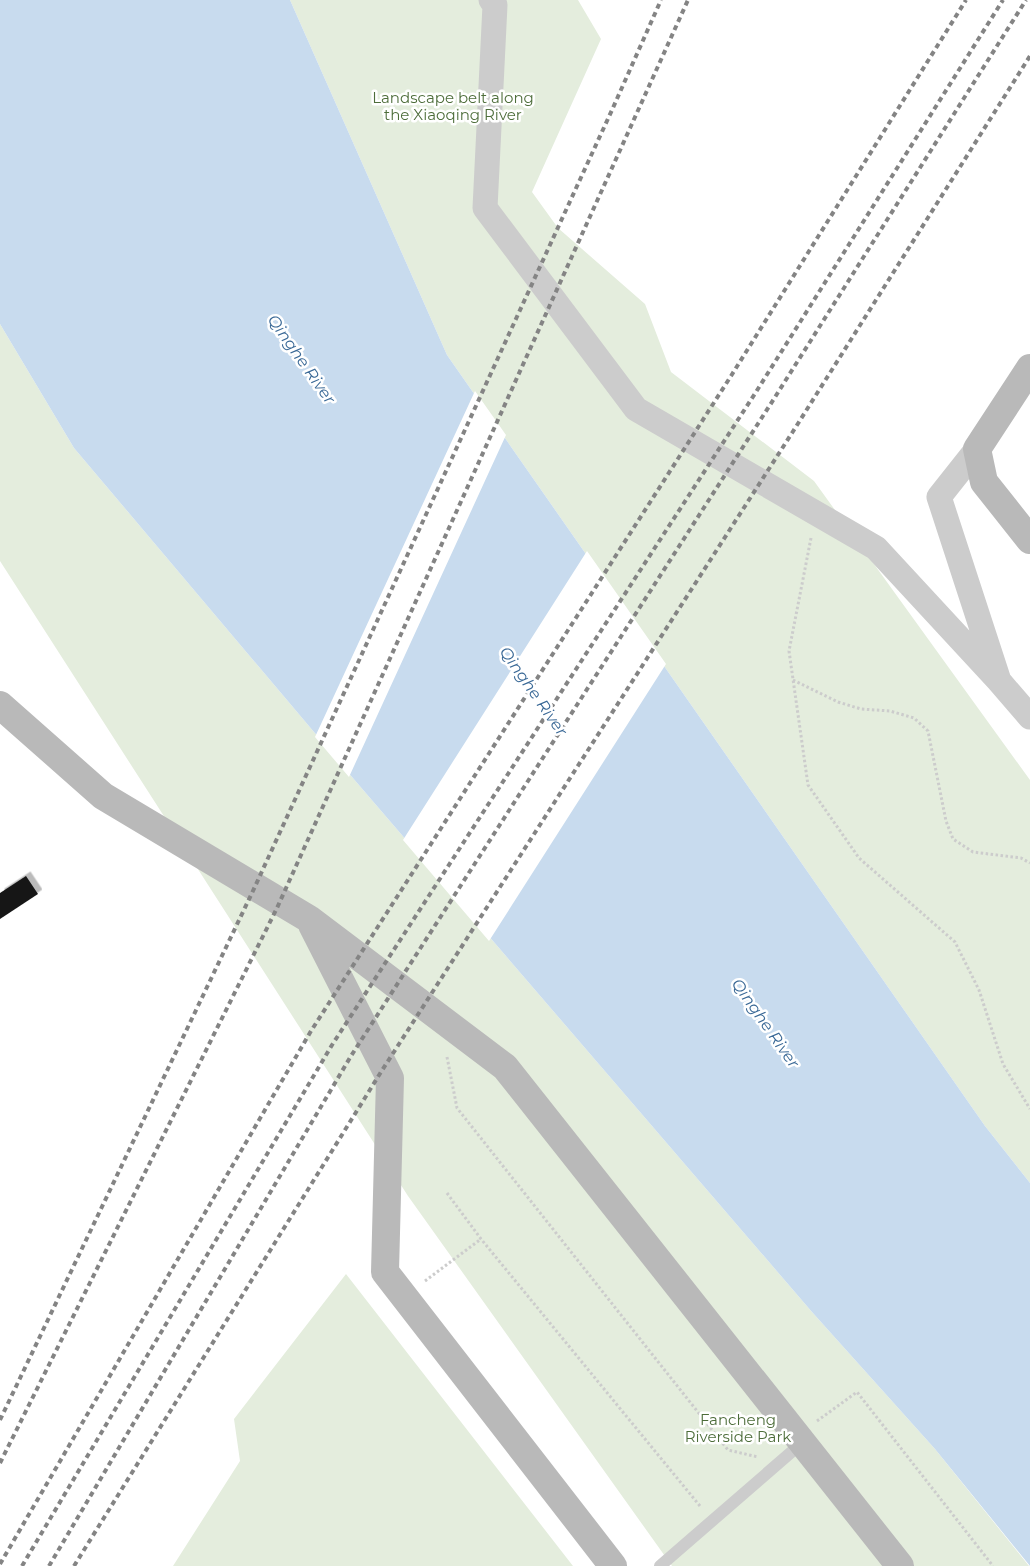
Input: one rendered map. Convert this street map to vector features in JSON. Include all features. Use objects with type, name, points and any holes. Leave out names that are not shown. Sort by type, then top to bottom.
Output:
[{"type":"street","points":[[491,0],[495,5],[484,208],[636,409],[876,548],[1030,717]]},
{"type":"street","points":[[999,681],[939,497],[977,449],[1030,368]]},
{"type":"street","points":[[977,449],[984,482],[1030,540]]},
{"type":"street","points":[[0,705],[103,796],[309,920],[505,1067],[900,1566]]},
{"type":"street","points":[[309,920],[390,1078],[385,1272],[613,1566]]},
{"type":"lane","points":[[660,1566],[780,1462],[800,1439]]},
{"type":"path","points":[[815,513],[789,651],[808,785],[859,858],[955,942],[979,990],[1003,1064],[1030,1109]]},
{"type":"path","points":[[793,680],[838,702],[860,709],[890,711],[914,718],[928,731],[946,822],[953,839],[973,852],[1021,858],[1030,863]]},
{"type":"path","points":[[439,1018],[457,1108],[728,1450],[780,1462]]},
{"type":"path","points":[[447,1193],[481,1239],[712,1520]]},
{"type":"path","points":[[405,1296],[481,1239]]},
{"type":"path","points":[[800,1439],[857,1392],[993,1566]]},
{"type":"green space","name":"Landscape belt along the Xiaoqing River","points":[[290,0],[578,0],[601,39],[532,192],[558,228],[645,304],[671,372],[814,481],[1030,780],[1030,1183],[985,1126],[447,355]]},
{"type":"green space","name":"Fancheng Riverside Park","points":[[0,324],[74,448],[352,777],[812,1312],[935,1449],[1029,1566],[672,1566],[408,1196],[0,561]]},
{"type":"green space","points":[[346,1274],[573,1566],[173,1566],[240,1461],[234,1419]]},
{"type":"water","name":"Qinghe River","points":[[0,0],[290,0],[447,355],[985,1126],[1030,1183],[1030,1566],[935,1449],[812,1312],[352,777],[74,448],[0,324]]},
{"type":"pier","points":[[475,391],[506,435],[349,777],[315,737]]},
{"type":"pier","points":[[587,551],[666,664],[489,941],[403,840]]},
{"type":"building","points":[[26,876],[38,894],[0,919],[0,893]]},
{"type":"railway","points":[[0,1420],[252,893],[661,0]]},
{"type":"railway","points":[[0,1463],[277,908],[688,0]]},
{"type":"railway","points":[[0,1564],[311,1031],[731,376],[966,0]]},
{"type":"railway","points":[[22,1566],[332,1045],[756,392],[1003,0]]},
{"type":"railway","points":[[49,1566],[351,1056],[770,405],[1026,0]]},
{"type":"railway","points":[[74,1566],[381,1072],[792,433],[1030,56]]}]
